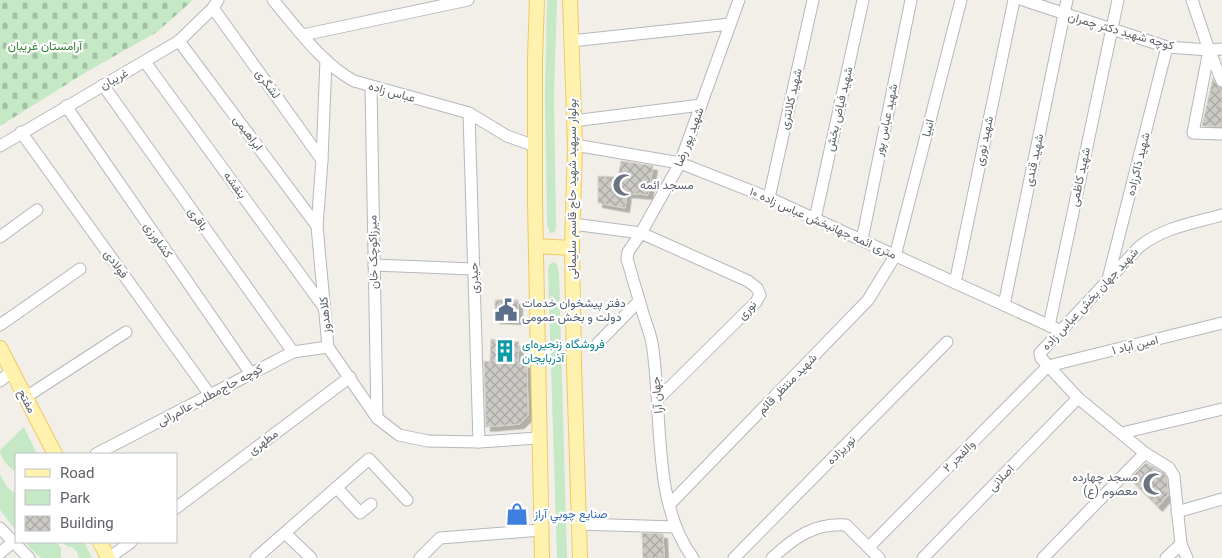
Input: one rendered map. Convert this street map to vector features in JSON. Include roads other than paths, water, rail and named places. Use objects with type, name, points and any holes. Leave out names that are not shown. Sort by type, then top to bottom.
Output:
[{"type":"main road","points":[[537,0],[535,146],[538,438],[542,558]]},
{"type":"main road","name":"بولوار سپهبد شهید حاج قاسم سلیمانی","points":[[570,0],[575,145],[572,248],[580,558]]},
{"type":"main road","points":[[536,246],[572,248]]},
{"type":"main road","name":"مفتح","points":[[0,348],[54,453]]},
{"type":"main road","points":[[101,543],[109,558]]},
{"type":"street","name":"عباس زاده","points":[[273,0],[326,60],[338,72],[354,81],[469,113],[507,136],[535,146]]},
{"type":"street","points":[[303,35],[468,0]]},
{"type":"street","name":"شهید پور رضا","points":[[641,233],[680,163],[739,0]]},
{"type":"street","name":"شهید کلانتری","points":[[769,198],[813,0]]},
{"type":"street","name":"شهید فیاض بخش","points":[[815,219],[863,0]]},
{"type":"street","name":"شهید عباس پور","points":[[862,240],[911,0]]},
{"type":"street","name":"انبیا","points":[[895,256],[961,0]]},
{"type":"street","name":"شهید نوری","points":[[955,283],[1014,0]]},
{"type":"street","name":"کوچه شهید دکتر چمران","points":[[1023,0],[1167,47],[1222,49]]},
{"type":"street","name":"شهید قندی","points":[[1004,305],[1067,0]]},
{"type":"street","name":"شهید کاظمی","points":[[1048,326],[1118,0]]},
{"type":"street","points":[[1192,0],[1222,81]]},
{"type":"street","name":"غریبان","points":[[0,146],[179,41],[216,4]]},
{"type":"street","name":"لشگری","points":[[216,4],[322,160]]},
{"type":"street","points":[[571,41],[730,24]]},
{"type":"street","name":"ابراهیمی","points":[[179,41],[317,226]]},
{"type":"street","name":"شهید ذاکرزاده","points":[[1108,280],[1167,47]]},
{"type":"street","points":[[1209,50],[1193,133],[1222,134]]},
{"type":"street","name":"کلاهدوز","points":[[326,60],[317,226],[328,348],[377,418],[399,435],[428,441],[479,442],[538,438]]},
{"type":"street","name":"بنفشه","points":[[145,62],[324,308]]},
{"type":"street","name":"باقری","points":[[103,85],[293,352]]},
{"type":"street","name":"میرزاکوچک خان","points":[[370,87],[377,418]]},
{"type":"street","points":[[573,121],[701,105]]},
{"type":"street","name":"کشاورزی","points":[[66,106],[250,374]]},
{"type":"street","name":"حیدری","points":[[469,113],[479,442]]},
{"type":"street","name":"فولادی","points":[[21,132],[210,395]]},
{"type":"street","name":"۱۰ متری ائمه جهانبخش عباس زاده","points":[[575,145],[680,163],[769,198],[1061,331]]},
{"type":"street","points":[[0,237],[37,210]]},
{"type":"street","name":"شهید جهان بخش عباس زاده","points":[[1187,558],[1181,544],[1174,476],[1169,468],[1145,453],[1078,398],[1041,358],[1040,353],[1139,247],[1149,239],[1160,233],[1222,215]]},
{"type":"street","points":[[572,224],[641,233]]},
{"type":"street","name":"جهان آرا","points":[[641,233],[628,252],[627,259],[652,341],[662,467],[670,504],[676,526],[693,558]]},
{"type":"street","name":"نوری","points":[[641,233],[748,282],[757,288],[760,295],[756,302],[658,399]]},
{"type":"street","name":"شهید منتظر قائم","points":[[670,504],[868,300],[895,256]]},
{"type":"street","points":[[374,266],[473,269]]},
{"type":"street","points":[[0,325],[80,269]]},
{"type":"street","points":[[598,343],[639,301]]},
{"type":"street","name":"۱ امین آباد","points":[[1048,366],[1222,323]]},
{"type":"street","points":[[26,397],[126,332]]},
{"type":"street","name":"نوریزاده","points":[[734,558],[947,342]]},
{"type":"street","name":"کوچه حاج‌مطلب عالم‌رائی","points":[[98,453],[293,352],[328,348]]},
{"type":"street","name":"والفجر ۲","points":[[869,547],[1048,366]]},
{"type":"street","points":[[0,381],[12,371]]},
{"type":"street","name":"مطهری","points":[[178,506],[350,377]]},
{"type":"street","name":"اصلانی","points":[[924,558],[1078,398]]},
{"type":"street","points":[[1122,433],[1222,409]]},
{"type":"street","points":[[1043,558],[1145,453]]},
{"type":"street","points":[[256,558],[369,459],[407,500]]},
{"type":"street","points":[[337,488],[360,513],[371,504]]},
{"type":"street","points":[[1177,512],[1222,499]]},
{"type":"street","points":[[580,524],[676,526]]},
{"type":"street","points":[[772,558],[790,541],[817,527],[832,524],[846,525],[878,558]]},
{"type":"street","points":[[0,528],[29,558]]},
{"type":"street","points":[[420,558],[440,538],[541,530]]},
{"type":"street","points":[[285,533],[311,558]]},
{"type":"street","points":[[0,554],[13,542]]},
{"type":"street","points":[[109,558],[130,543]]},
{"type":"street","points":[[1166,558],[1181,544]]},
{"type":"place","name":"مسجد ائمه","points":[[624,185]]},
{"type":"place","name":"دفتر پیشخوان خدمات دولت و بخش عمومی","points":[[506,310]]},
{"type":"place","name":"فروشگاه زنجیره‌ای آذربایجان","points":[[505,351]]},
{"type":"place","name":"مسجد چهارده معصوم (ع)","points":[[1154,484]]},
{"type":"place","name":"صنايع چوبي آراز","points":[[517,514]]},
{"type":"park label","name":"آرامستان غریبان","points":[[45,46]]}]
